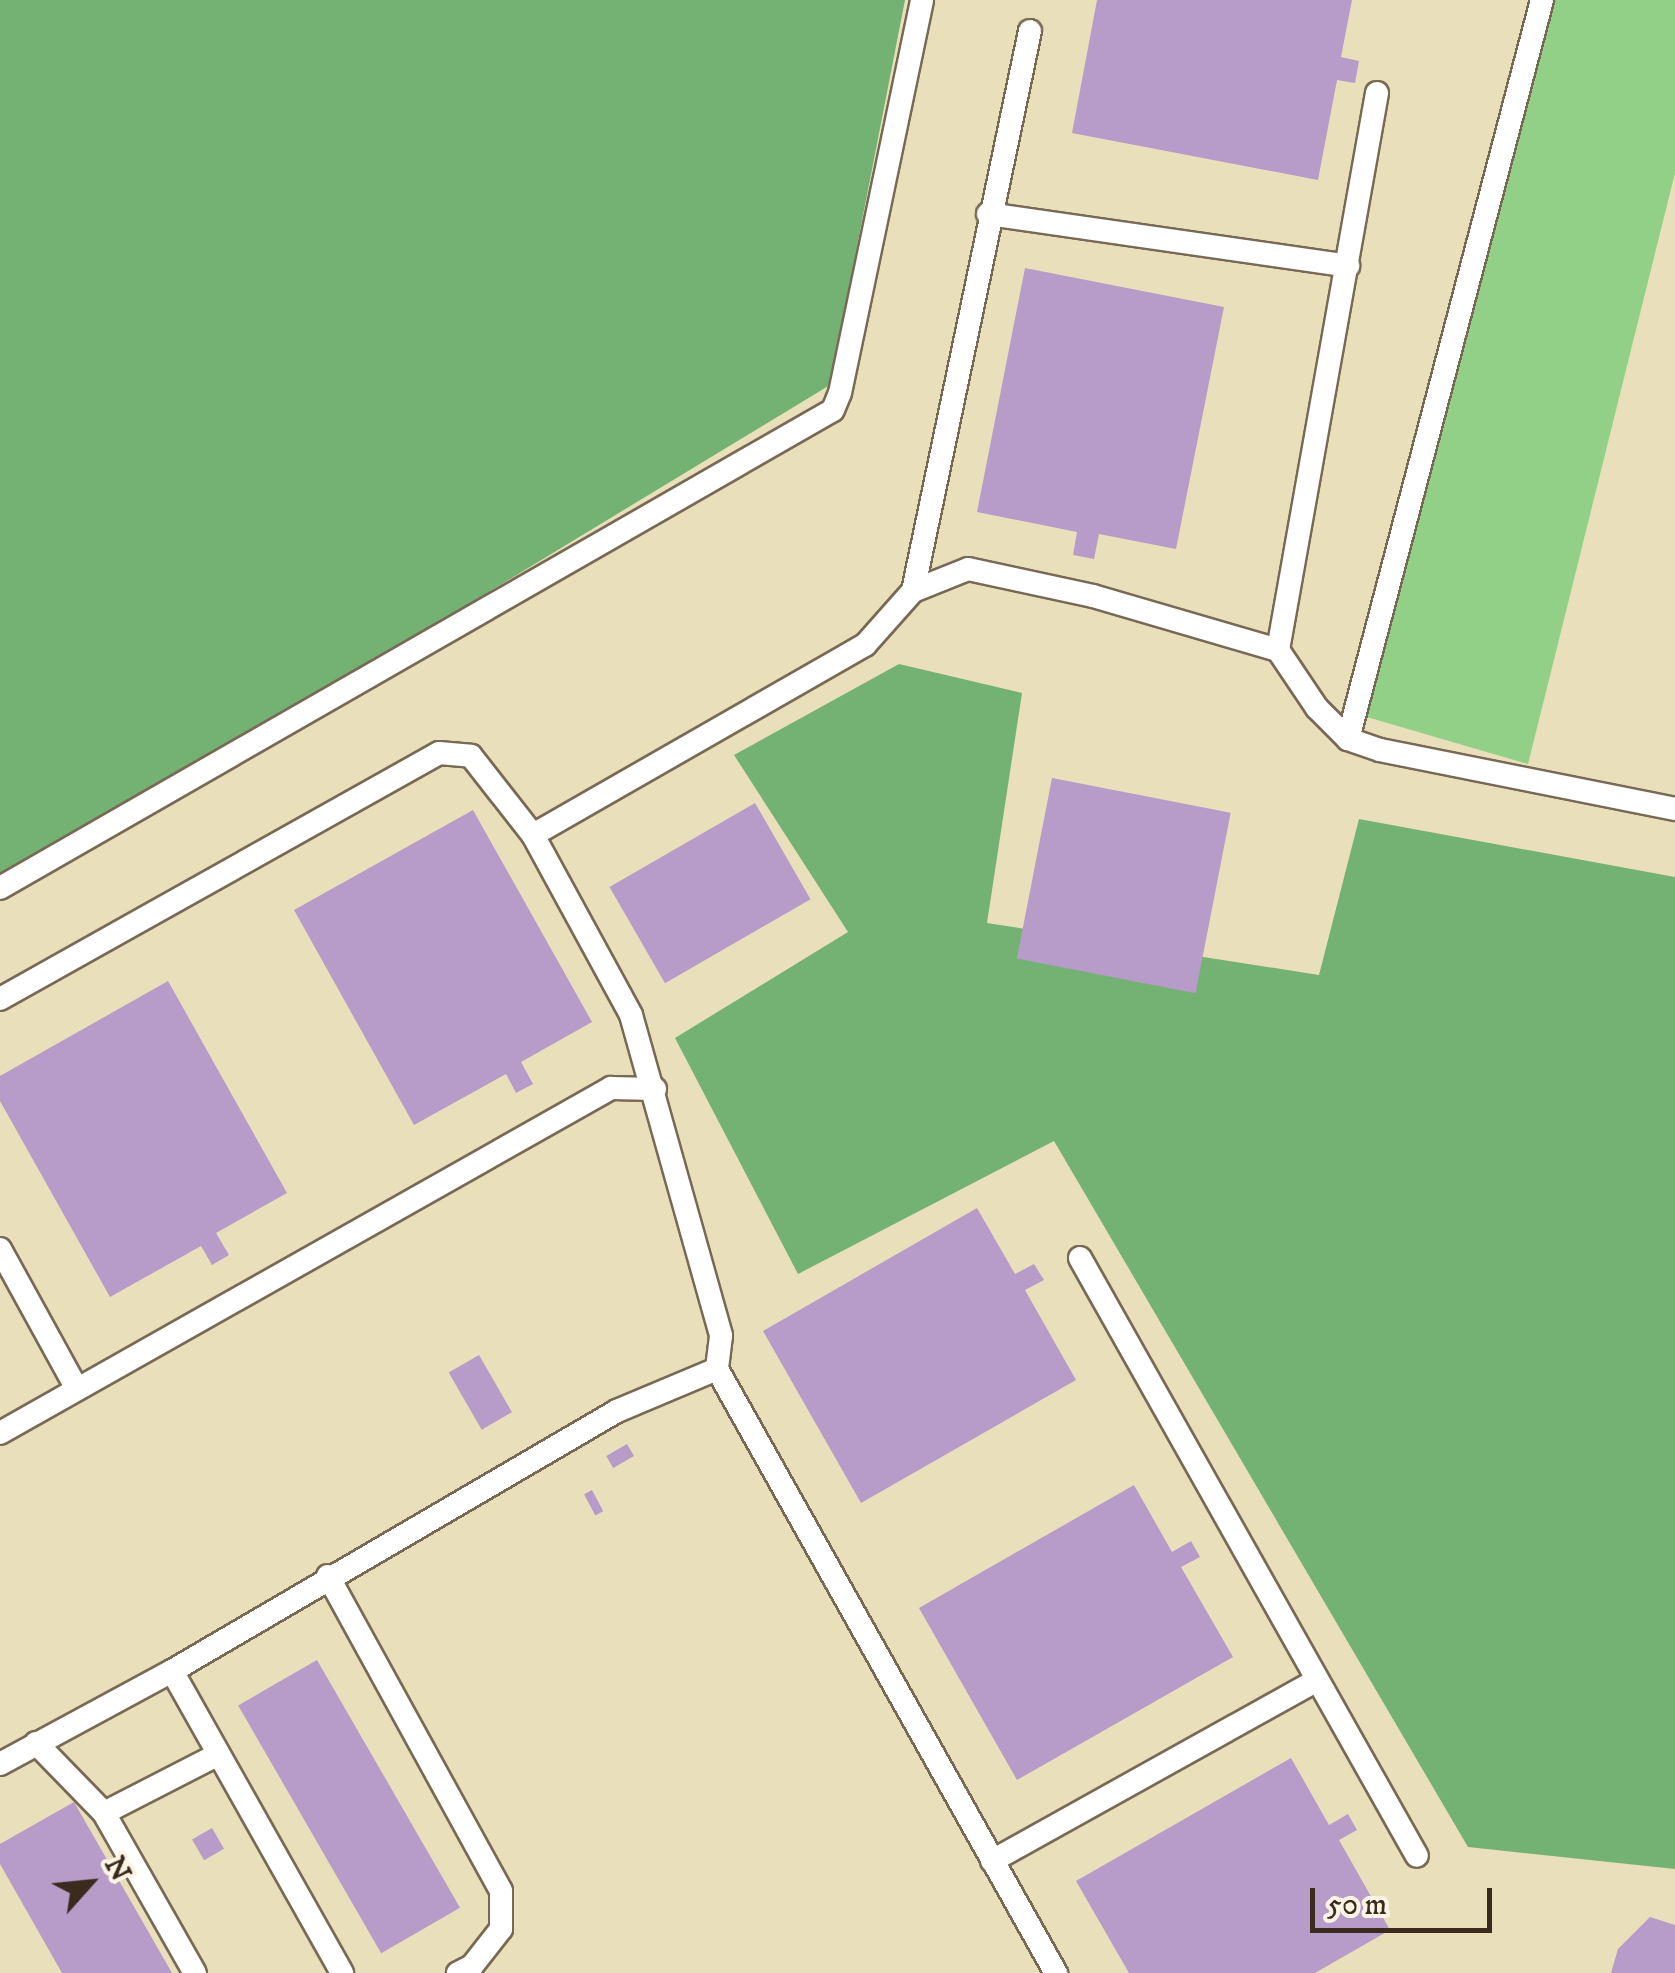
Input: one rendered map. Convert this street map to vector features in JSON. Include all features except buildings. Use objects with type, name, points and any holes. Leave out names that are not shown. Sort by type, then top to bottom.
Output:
[{"type":"street","points":[[0,888],[832,410],[840,393],[922,0]]},
{"type":"street","points":[[1348,738],[1542,0]]},
{"type":"street","points":[[912,591],[988,214],[1030,31]]},
{"type":"street","points":[[1278,650],[1376,93]]},
{"type":"street","points":[[988,214],[1348,266]]},
{"type":"street","points":[[533,835],[865,645],[912,591],[968,568],[1093,596],[1278,650],[1317,708],[1348,738],[1380,750],[1675,809]]},
{"type":"street","points":[[0,1000],[439,753],[471,756],[533,835],[632,1015],[721,1336],[716,1369],[1056,1973]]},
{"type":"street","points":[[0,1433],[611,1088],[655,1088]]},
{"type":"street","points":[[0,1249],[76,1389]]},
{"type":"street","points":[[1080,1258],[1416,1856]]},
{"type":"street","points":[[0,1764],[172,1670],[617,1411],[716,1369]]},
{"type":"street","points":[[328,1576],[501,1891],[501,1930],[472,1966],[458,1973]]},
{"type":"street","points":[[172,1670],[342,1973]]},
{"type":"street","points":[[992,1860],[1315,1681]]},
{"type":"street","points":[[36,1743],[104,1813],[195,1973]]},
{"type":"street","points":[[104,1813],[217,1755]]},
{"type":"green space","points":[[0,0],[905,0],[830,385],[0,888]]},
{"type":"green space","points":[[1548,0],[1675,0],[1675,173],[1528,764],[1360,715]]},
{"type":"green space","points":[[899,664],[1022,693],[987,923],[1319,975],[1359,819],[1675,877],[1675,1869],[1468,1847],[1054,1141],[798,1274],[675,1038],[848,932],[734,755]]}]
